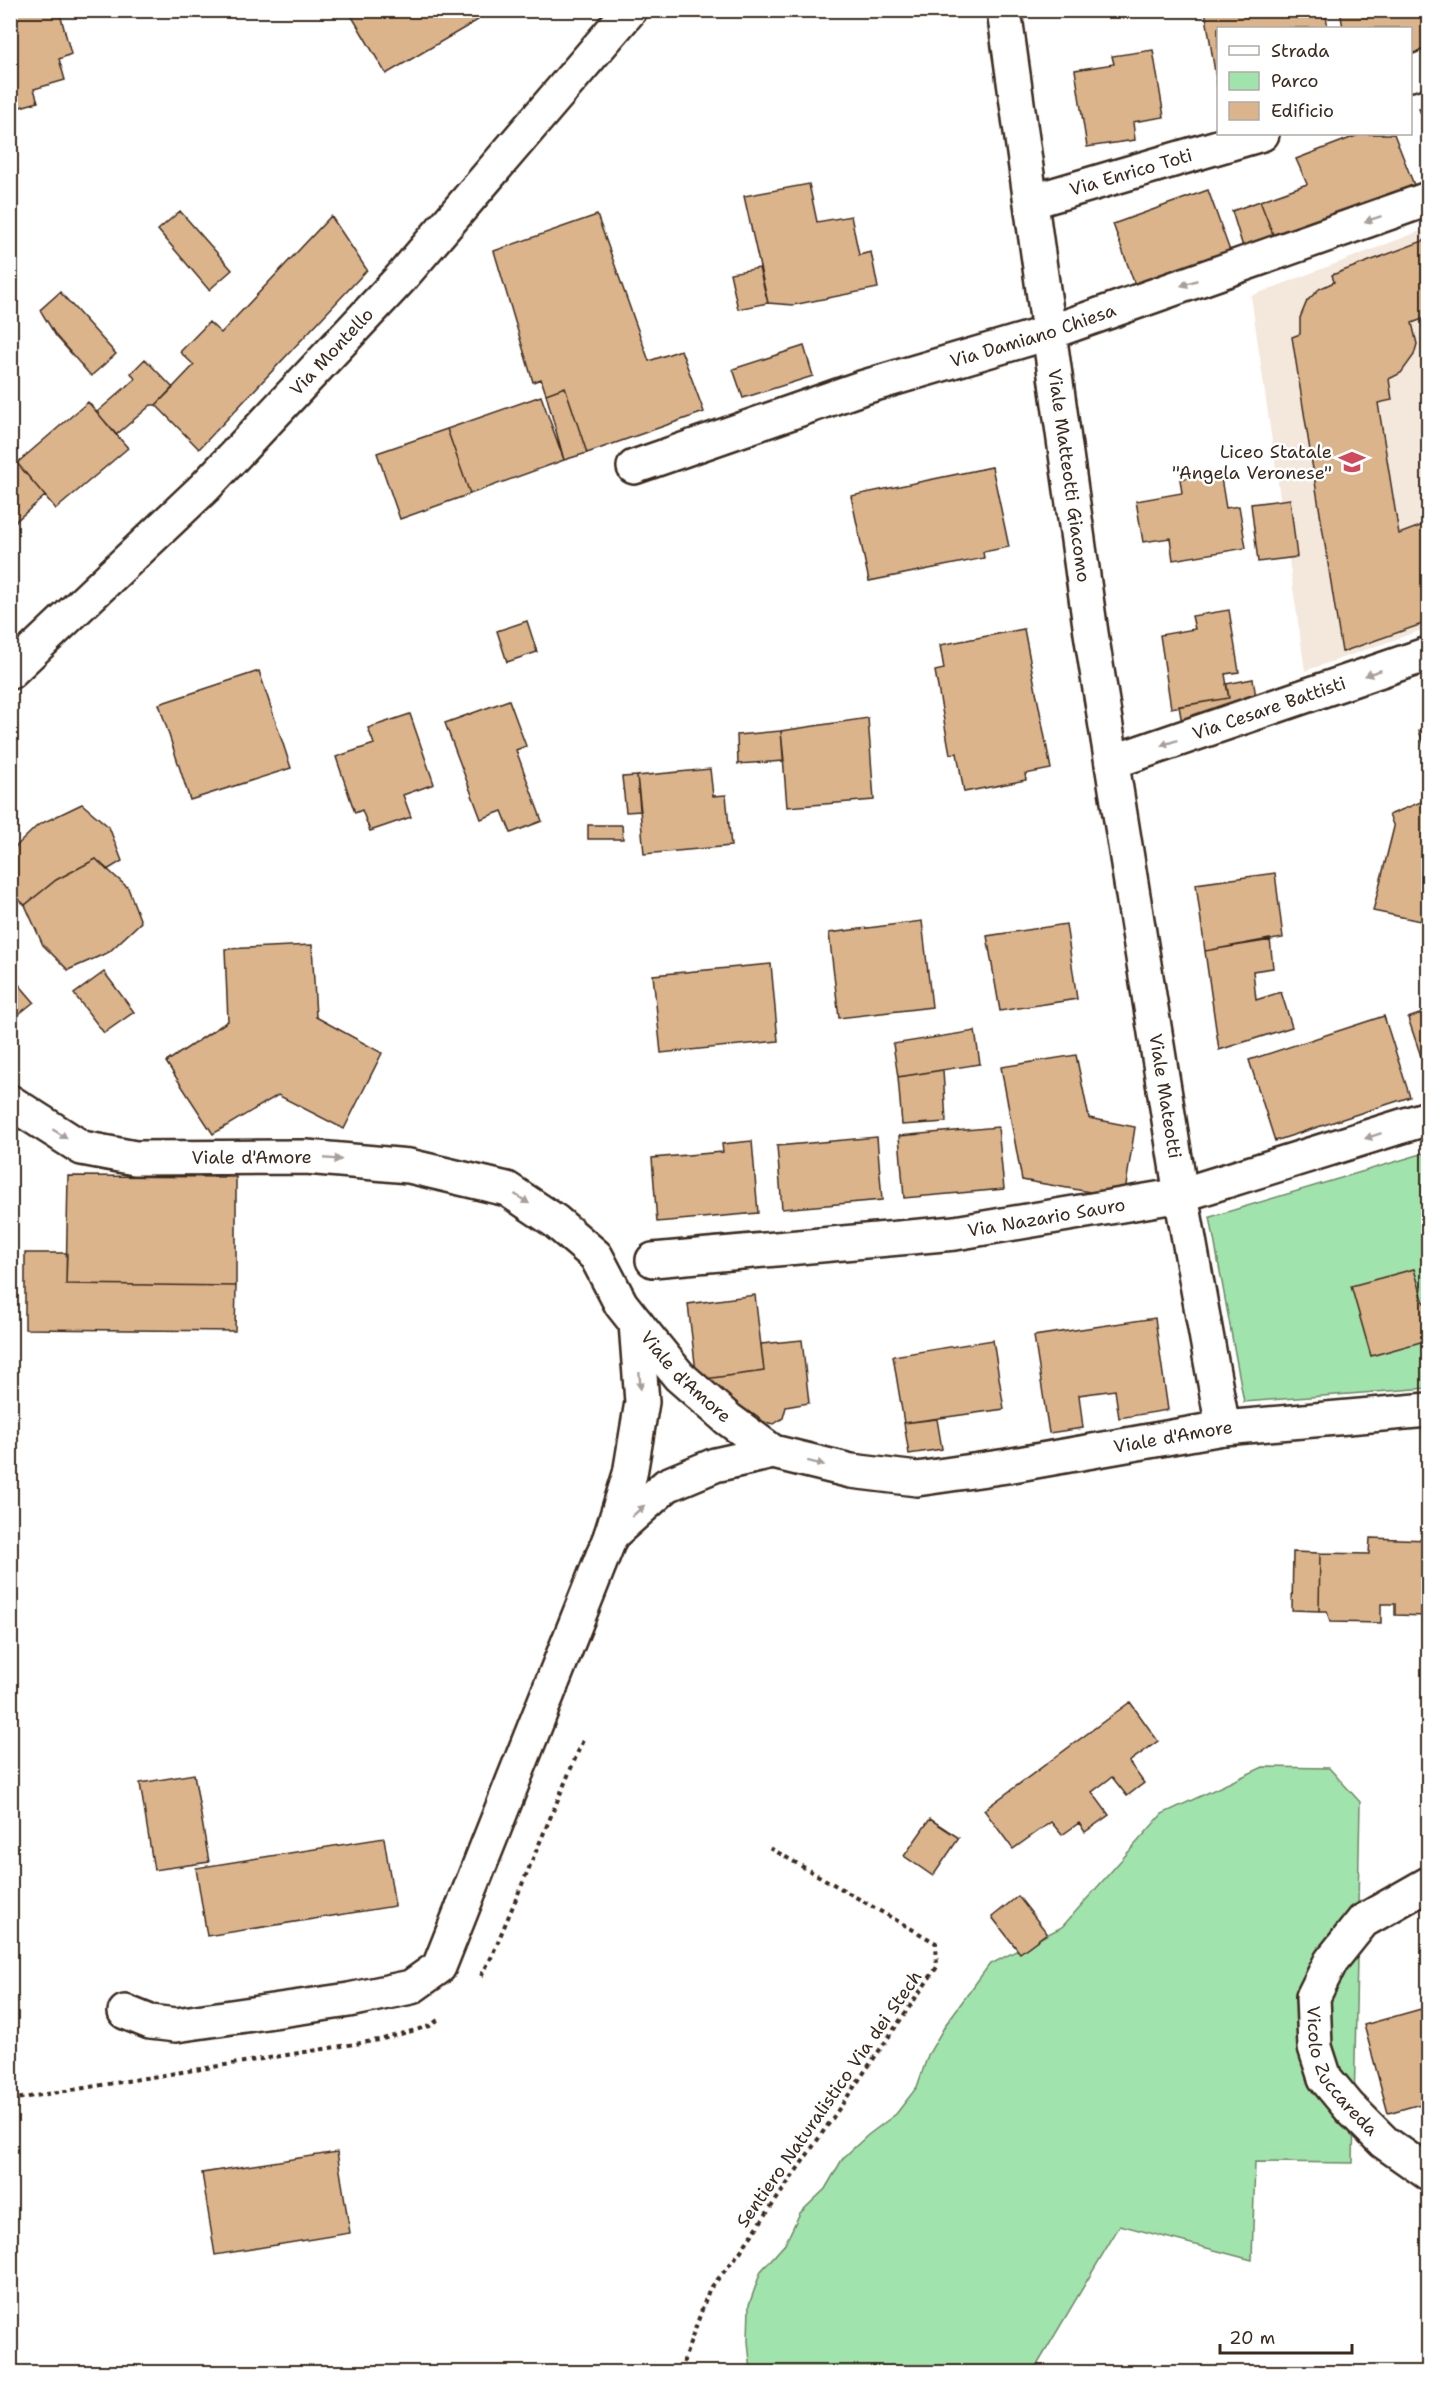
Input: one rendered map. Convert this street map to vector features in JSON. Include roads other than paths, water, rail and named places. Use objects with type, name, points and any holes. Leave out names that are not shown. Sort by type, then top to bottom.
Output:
[{"type":"street","name":"Via Montello","points":[[10,672],[205,487],[392,288],[630,10]]},
{"type":"street","name":"Viale Matteotti Giacomo","points":[[1005,10],[1033,201],[1048,333],[1112,762]]},
{"type":"street","points":[[1412,74],[1428,67]]},
{"type":"street","name":"Via Enrico Toti","points":[[1033,201],[1259,135]]},
{"type":"street","name":"Via Damiano Chiesa","points":[[634,467],[861,388],[1048,333],[1428,199]]},
{"type":"street","name":"Via Cesare Battisti","points":[[1112,762],[1428,654]]},
{"type":"street","name":"Viale Mateotti","points":[[1112,762],[1182,1195],[1223,1428]]},
{"type":"street","name":"Viale d'Amore","points":[[10,1102],[82,1148],[135,1158],[318,1158],[409,1166],[507,1189],[555,1221],[596,1256],[621,1304],[636,1323],[680,1376],[728,1419],[773,1452],[851,1471],[918,1479],[1007,1466],[1223,1428],[1428,1410]]},
{"type":"street","name":"Via Nazario Sauro","points":[[653,1260],[955,1233],[1182,1195],[1428,1118]]},
{"type":"street","points":[[125,2012],[150,2022],[176,2025],[349,2000],[411,1987],[439,1967],[611,1535],[630,1474],[642,1402],[636,1323]]},
{"type":"street","points":[[611,1535],[666,1485],[715,1465],[773,1452]]},
{"type":"street","name":"Vicolo Zuccareda","points":[[1428,1884],[1364,1921],[1331,1961],[1313,1997],[1315,2047],[1325,2078],[1349,2107],[1384,2142],[1428,2173]]},
{"type":"place","name":"Liceo Statale \"Angela Veronese\"","points":[[1352,462]]}]
